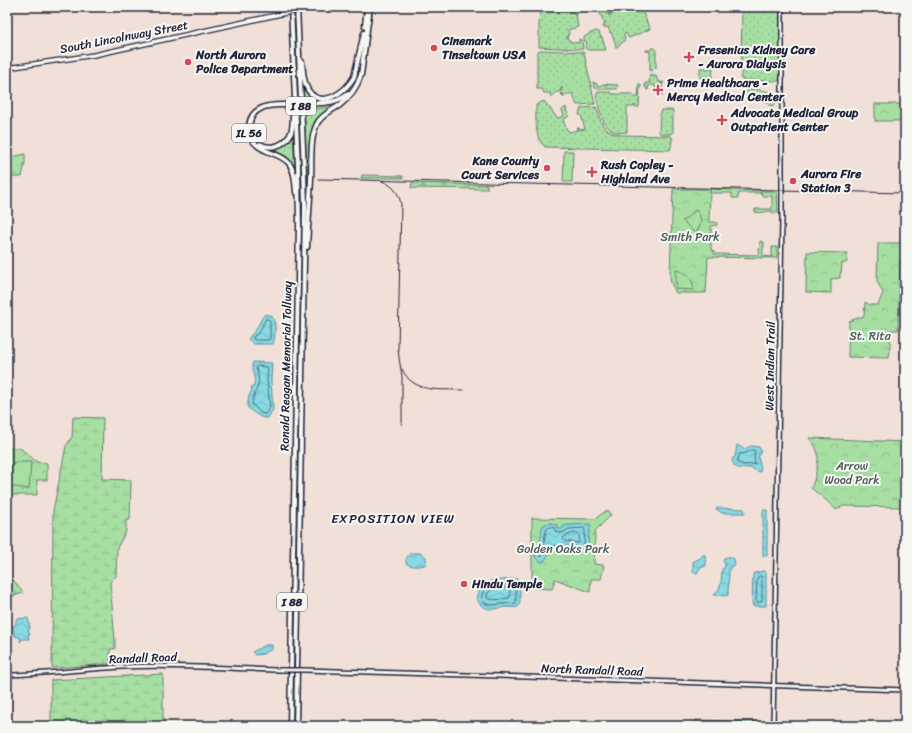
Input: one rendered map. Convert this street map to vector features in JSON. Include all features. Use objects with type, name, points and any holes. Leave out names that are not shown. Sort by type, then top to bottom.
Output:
[{"type":"highway","name":"Ronald Reagan Memorial Tollway","points":[[290,726],[299,211],[291,7]]},
{"type":"highway","name":"Ronald Reagan Memorial Tollway","points":[[296,726],[304,261],[304,172],[297,7]]},
{"type":"highway","points":[[304,261],[310,206],[312,137],[319,120],[325,114],[341,104],[359,82],[370,7]]},
{"type":"highway","name":"IL 56","points":[[299,211],[292,169],[282,158],[254,142],[250,136],[249,125],[253,114],[262,107],[327,103],[346,96],[357,80],[360,71],[366,9]]},
{"type":"highway","points":[[298,42],[304,80],[307,89],[315,96],[320,98],[328,98],[340,94],[352,82],[356,72],[364,33]]},
{"type":"highway","points":[[306,105],[324,106],[336,103],[352,92]]},
{"type":"highway","points":[[289,106],[265,109],[256,115],[252,122],[252,133],[254,138],[262,145],[267,147],[276,147],[288,139],[292,125],[295,99]]},
{"type":"main road","name":"South Lincolnway Street","points":[[7,68],[94,55],[315,7]]},
{"type":"main road","name":"West Indian Trail","points":[[773,726],[782,215],[782,7]]},
{"type":"main road","name":"Randall Road","points":[[7,674],[48,673],[122,667],[169,666],[281,670]]},
{"type":"main road","name":"North Randall Road","points":[[281,670],[489,675],[905,690]]},
{"type":"green space","points":[[541,7],[578,7],[575,13],[577,13],[578,27],[568,30],[569,35],[567,35],[568,40],[571,42],[579,43],[580,39],[582,41],[583,49],[539,47],[539,22]]},
{"type":"green space","points":[[603,7],[604,11],[608,14],[608,7],[631,7],[640,9],[644,12],[643,13],[650,29],[629,38],[626,33],[624,34],[625,40],[615,47],[616,45],[611,32],[610,33],[608,27],[604,28],[603,26],[605,26],[604,24],[606,22],[604,23],[598,8]]},
{"type":"green space","points":[[742,7],[781,7],[780,78],[778,81],[743,80],[740,78]]},
{"type":"green space","points":[[596,31],[599,32],[601,38],[602,37],[606,50],[586,49],[585,45],[587,44],[586,41],[584,41],[584,37]]},
{"type":"green space","points":[[652,48],[656,49],[656,68],[650,71],[650,52],[646,50],[650,50]]},
{"type":"green space","points":[[541,50],[584,53],[595,104],[577,105],[572,93],[565,95],[562,93],[564,98],[560,92],[562,87],[560,91],[551,97],[551,93],[544,93],[542,89],[537,89],[537,52]]},
{"type":"green space","points":[[700,68],[713,68],[712,78],[700,78]]},
{"type":"green space","points":[[650,74],[652,76],[656,76],[657,80],[661,82],[661,87],[662,82],[664,83],[662,84],[662,95],[661,92],[655,92],[655,85],[649,85],[648,90],[645,87],[645,83],[649,83]]},
{"type":"green space","points":[[593,82],[597,84],[597,86],[603,84],[618,85],[617,89],[597,89],[594,87]]},
{"type":"green space","points":[[303,83],[313,96],[334,98],[335,100],[309,102],[309,109],[334,106],[319,118],[312,131],[308,210]]},
{"type":"green space","points":[[639,83],[641,87],[639,107],[635,107],[635,105],[634,107],[627,107],[627,132],[619,133],[613,131],[604,122],[596,95],[598,92],[611,92],[612,94],[632,93],[634,97],[638,97]]},
{"type":"green space","points":[[755,89],[774,93],[777,98],[776,104],[771,106],[764,100],[746,101],[744,93]]},
{"type":"green space","points":[[544,101],[558,118],[564,116],[562,110],[566,107],[569,116],[563,120],[569,132],[578,130],[577,128],[580,130],[585,129],[581,115],[579,115],[581,108],[594,107],[595,109],[596,107],[602,124],[606,129],[613,133],[621,135],[671,136],[673,139],[671,149],[669,150],[545,147],[541,143],[537,134],[536,121],[536,105]]},
{"type":"green space","points":[[875,104],[903,104],[903,121],[875,121]]},
{"type":"green space","points":[[661,110],[673,111],[673,132],[671,134],[661,134],[659,132]]},
{"type":"green space","points":[[292,135],[295,171],[293,167],[266,149],[278,148],[287,142]]},
{"type":"green space","points":[[564,151],[573,151],[572,182],[563,182]]},
{"type":"green space","points":[[25,154],[22,177],[7,177],[7,158]]},
{"type":"green space","points":[[362,175],[403,176],[403,178],[361,178]]},
{"type":"green space","points":[[412,183],[487,185],[487,189],[411,188]]},
{"type":"green space","name":"Smith Park","points":[[673,189],[710,189],[709,222],[717,223],[717,225],[711,226],[711,250],[714,251],[714,254],[759,255],[760,241],[764,242],[763,256],[772,257],[772,247],[777,247],[777,258],[709,257],[706,293],[676,293],[671,283],[670,276]]},
{"type":"green space","points":[[710,189],[761,191],[761,193],[739,193],[738,198],[732,198],[732,193],[710,193]]},
{"type":"green space","points":[[761,191],[777,191],[778,213],[773,213],[771,211],[761,213],[755,212],[755,209],[772,209],[772,196],[763,196]]},
{"type":"green space","points":[[696,210],[700,216],[701,222],[695,233],[683,221]]},
{"type":"green space","name":"St. Rita","points":[[878,243],[905,243],[905,260],[900,260],[898,330],[891,330],[889,358],[848,357],[849,321],[864,316],[865,302],[870,305],[878,305],[883,293],[877,281]]},
{"type":"green space","points":[[807,252],[847,253],[847,262],[842,263],[840,278],[831,279],[831,293],[806,292]]},
{"type":"green space","points":[[676,270],[689,276],[694,290],[676,289]]},
{"type":"green space","points":[[73,417],[103,418],[102,479],[131,480],[130,520],[126,520],[126,531],[117,548],[116,576],[110,582],[115,649],[110,649],[110,664],[52,668],[53,511],[66,446],[72,437]]},
{"type":"green space","name":"Arrow Wood Park","points":[[809,438],[905,442],[905,507],[843,506],[836,510],[811,488],[816,472],[818,453],[814,444]]},
{"type":"green space","points":[[7,448],[20,448],[37,462],[47,463],[47,480],[37,480],[37,495],[7,495]]},
{"type":"green space","points":[[18,462],[31,462],[29,489],[7,486],[7,475],[9,469]]},
{"type":"green space","name":"Golden Oaks Park","points":[[607,510],[611,515],[595,531],[594,564],[604,565],[601,579],[591,579],[590,592],[555,579],[552,589],[532,588],[532,518],[595,519]]},
{"type":"green space","points":[[9,579],[15,582],[23,593],[7,598],[7,584]]},
{"type":"green space","points":[[163,674],[163,726],[51,726],[51,680]]},
{"type":"green space","points":[[696,720],[770,722],[770,726],[696,726]]},
{"type":"water","points":[[265,314],[271,315],[275,323],[273,344],[254,344],[248,339]]},
{"type":"water","points":[[253,362],[272,363],[271,380],[273,409],[268,418],[259,416],[247,407],[252,390],[251,387],[253,387],[255,380],[252,368]]},
{"type":"water","points":[[737,445],[743,449],[751,446],[759,447],[761,451],[758,457],[761,469],[760,472],[750,468],[739,468],[735,466],[732,459],[735,457]]},
{"type":"water","points":[[716,509],[744,509],[745,513],[722,513]]},
{"type":"water","points":[[764,510],[767,510],[767,556],[763,556]]},
{"type":"water","points":[[551,523],[557,525],[558,529],[561,529],[567,525],[590,524],[591,527],[586,551],[579,553],[556,549],[549,554],[544,561],[541,562],[535,557],[535,553],[538,549],[542,528],[545,524]]},
{"type":"water","points":[[411,553],[420,553],[426,557],[426,564],[416,566],[406,563],[407,557]]},
{"type":"water","points":[[705,555],[706,566],[700,568],[697,573],[693,572],[693,561],[699,559]]},
{"type":"water","points":[[728,557],[734,559],[735,565],[730,567],[729,570],[728,595],[714,595],[719,589],[721,583],[722,569],[725,567],[723,561],[724,558]]},
{"type":"water","points":[[762,571],[766,572],[766,606],[753,606],[753,574]]},
{"type":"water","points":[[517,579],[520,583],[520,603],[518,607],[489,609],[484,607],[478,601],[478,593],[486,583],[490,581]]},
{"type":"water","points":[[28,618],[30,629],[28,630],[30,634],[28,634],[29,639],[23,639],[20,642],[21,638],[15,636],[12,626],[16,624],[16,619]]},
{"type":"water","points":[[266,645],[272,645],[272,649],[263,654],[255,655],[252,652]]},
{"type":"railway","points":[[318,179],[905,193]]},
{"type":"railway","points":[[382,181],[395,190],[399,196],[401,204],[398,348],[402,376],[402,425]]},
{"type":"railway","points":[[402,369],[413,383],[420,386],[437,390],[463,390]]},
{"type":"place","name":"Cinemark Tinseltown USA","points":[[434,48]]},
{"type":"place","name":"Fresenius Kidney Care - Aurora Dialysis","points":[[689,57]]},
{"type":"place","name":"North Aurora Police Department","points":[[188,62]]},
{"type":"place","name":"Prime Healthcare - Mercy Medical Center","points":[[658,90]]},
{"type":"place","name":"Advocate Medical Group Outpatient Center","points":[[722,120]]},
{"type":"place","name":"Kane County Court Services","points":[[547,168]]},
{"type":"place","name":"Rush Copley - Highland Ave","points":[[592,172]]},
{"type":"place","name":"Aurora Fire Station 3","points":[[793,181]]},
{"type":"place","name":"Hindu Temple","points":[[464,584]]},
{"type":"district","name":"EXPOSITION VIEW","points":[[393,518]]}]
